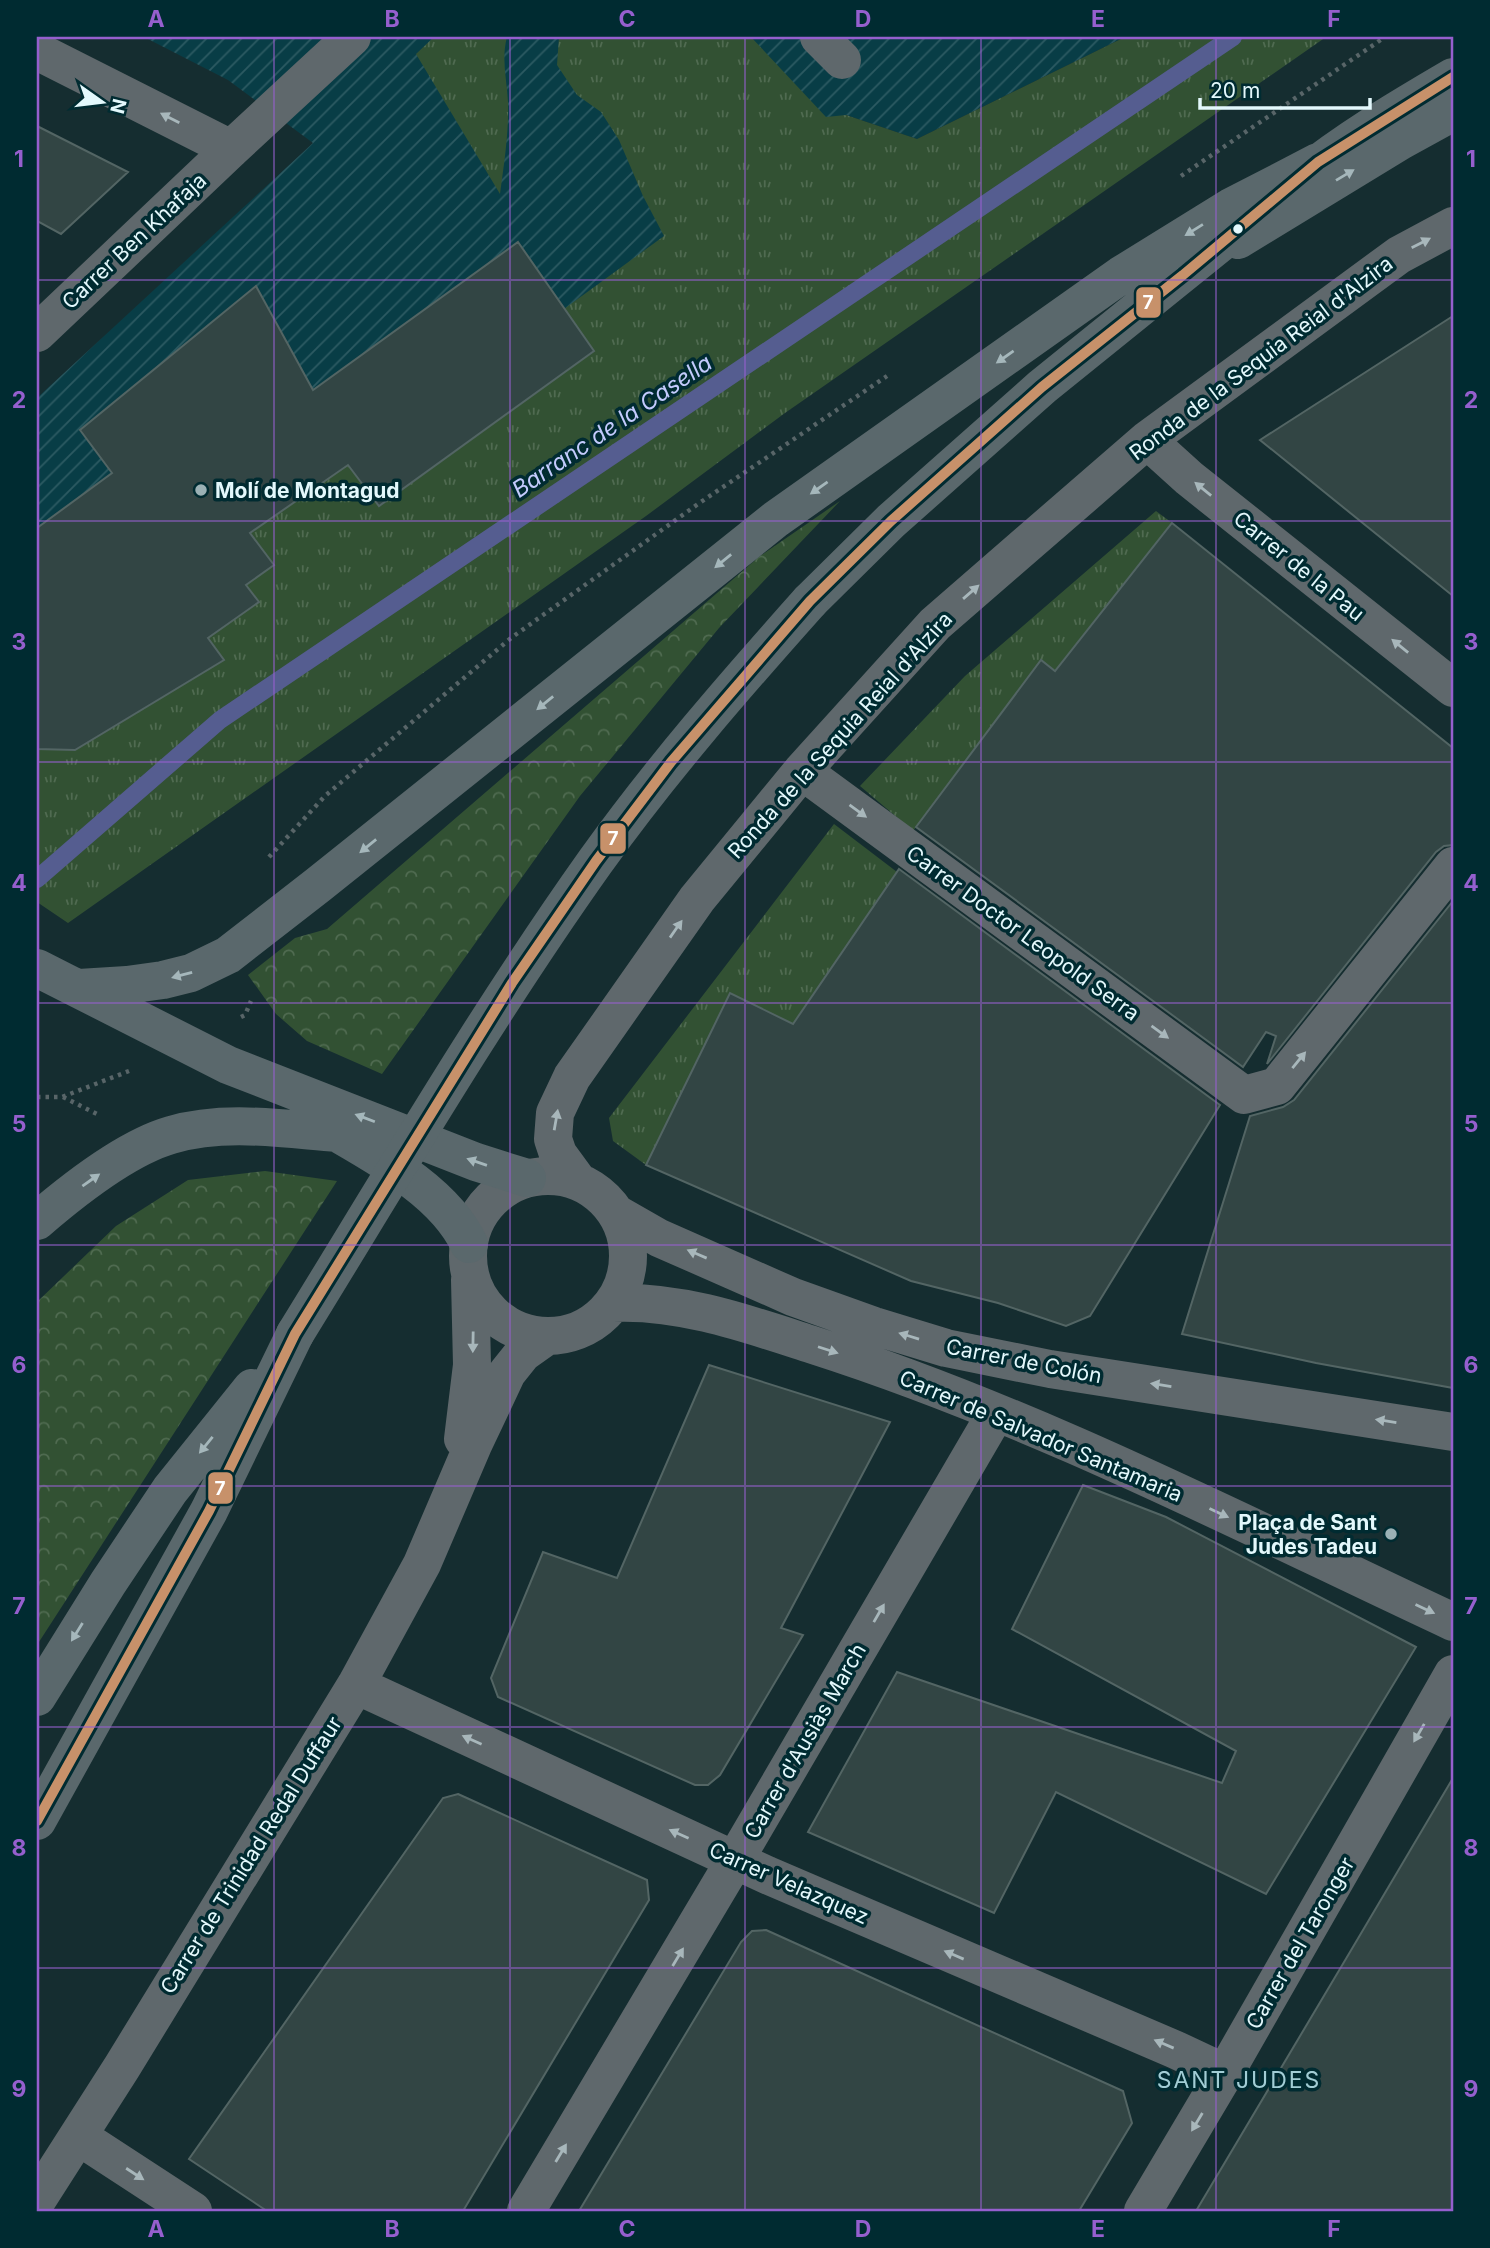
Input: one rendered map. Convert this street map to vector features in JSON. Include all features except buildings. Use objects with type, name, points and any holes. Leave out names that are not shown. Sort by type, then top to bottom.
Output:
[{"type":"main road","points":[[79,988],[163,980],[191,973],[228,955],[776,519],[1121,275],[1231,207],[1318,163],[1453,78]]},
{"type":"main road","points":[[1183,275],[1402,140],[1453,112]]},
{"type":"main road","points":[[37,1821],[209,1511],[295,1334],[512,983],[596,861],[671,762],[810,601],[891,521],[1042,387],[1318,163]]},
{"type":"main road","points":[[38,969],[228,1065],[408,1178],[445,1208],[461,1228],[469,1259]]},
{"type":"main road","points":[[228,1065],[476,1162],[527,1178]]},
{"type":"main road","points":[[37,1221],[60,1201],[137,1148],[172,1134],[203,1129],[254,1127],[337,1133]]},
{"type":"main road","points":[[40,1690],[170,1490],[295,1334]]},
{"type":"street","name":"Carrer Ben Khafaja","points":[[37,333],[352,37]]},
{"type":"street","points":[[37,51],[231,149]]},
{"type":"street","name":"Ronda de la Sequia Reial d'Alzira","points":[[577,1180],[558,1154],[553,1139],[555,1113],[572,1077],[697,899],[802,771],[934,624],[1147,440],[1399,255],[1453,226]]},
{"type":"street","name":"Carrer de la Pau","points":[[1147,440],[1189,478],[1453,688]]},
{"type":"street","name":"Carrer Doctor Leopold Serra","points":[[802,771],[1244,1094],[1277,1086],[1453,866]]},
{"type":"street","points":[[553,1175],[577,1180],[594,1189],[617,1214],[628,1250],[627,1269],[621,1287],[612,1303],[599,1317],[566,1334],[547,1336],[512,1328],[485,1306],[475,1291],[469,1259],[473,1226],[482,1209],[510,1185],[527,1178],[553,1175]]},
{"type":"street","name":"Carrer de Colón","points":[[617,1214],[659,1238],[793,1297],[946,1348],[1050,1369],[1453,1432]]},
{"type":"street","name":"Carrer de Trinidad Redal Duffaur","points":[[450,1502],[467,1419],[472,1365],[469,1259]]},
{"type":"street","name":"Carrer de Salvador Santamaria","points":[[612,1303],[662,1304],[764,1329],[894,1372],[1073,1445],[1453,1622]]},
{"type":"street","name":"Carrer de Trinidad Redal Duffaur","points":[[37,2200],[356,1685],[422,1564],[507,1373],[523,1353],[547,1336]]},
{"type":"street","name":"Carrer d'Ausiàs March","points":[[526,2211],[736,1860],[996,1413]]},
{"type":"street","name":"Carrer del Taronger","points":[[1143,2211],[1453,1674]]},
{"type":"street","name":"Carrer Velazquez","points":[[356,1685],[736,1860],[1225,2073]]},
{"type":"street","points":[[78,2136],[193,2211]]},
{"type":"path","points":[[37,1097],[62,1097]]},
{"type":"shaded area","points":[[144,37],[1125,37],[917,139],[846,115],[594,351],[333,540],[280,560],[247,585],[259,602],[224,660],[75,750],[37,749],[37,398],[313,143],[228,80]]},
{"type":"green space","points":[[434,37],[507,37],[504,61],[508,125],[500,194],[416,54]]},
{"type":"green space","points":[[559,37],[751,37],[826,117],[846,115],[917,139],[1125,37],[1326,37],[785,413],[646,516],[68,923],[37,902],[37,749],[75,749],[223,660],[208,638],[258,602],[246,585],[273,565],[250,533],[348,465],[380,506],[593,352],[564,309],[664,236],[619,140],[601,112],[577,95],[557,65]]},
{"type":"green space","points":[[840,501],[719,628],[580,796],[382,1074],[307,1041],[276,1014],[248,975],[295,938],[327,929],[760,556]]},
{"type":"green space","points":[[1156,511],[1172,523],[1064,659],[1340,881],[1041,660],[913,831],[860,786],[965,676]]},
{"type":"green space","points":[[834,824],[897,872],[793,1024],[730,994],[646,1165],[613,1141],[609,1118]]},
{"type":"green space","points":[[265,1171],[337,1181],[37,1645],[37,1302],[116,1226],[188,1180]]},
{"type":"waterway","name":"Barranc de la Casella","points":[[37,879],[220,720],[1233,37]]},
{"type":"transit line","name":"7","points":[[37,1821],[209,1511],[295,1334],[512,983],[596,861],[671,762],[810,601],[891,521],[1042,387],[1183,275],[1318,162],[1453,77]]},
{"type":"place","name":"Molí de Montagud","points":[[201,490]]},
{"type":"place","name":"Plaça de Sant Judes Tadeu","points":[[1391,1534]]},
{"type":"district","name":"SANT JUDES","points":[[1239,2080]]}]
